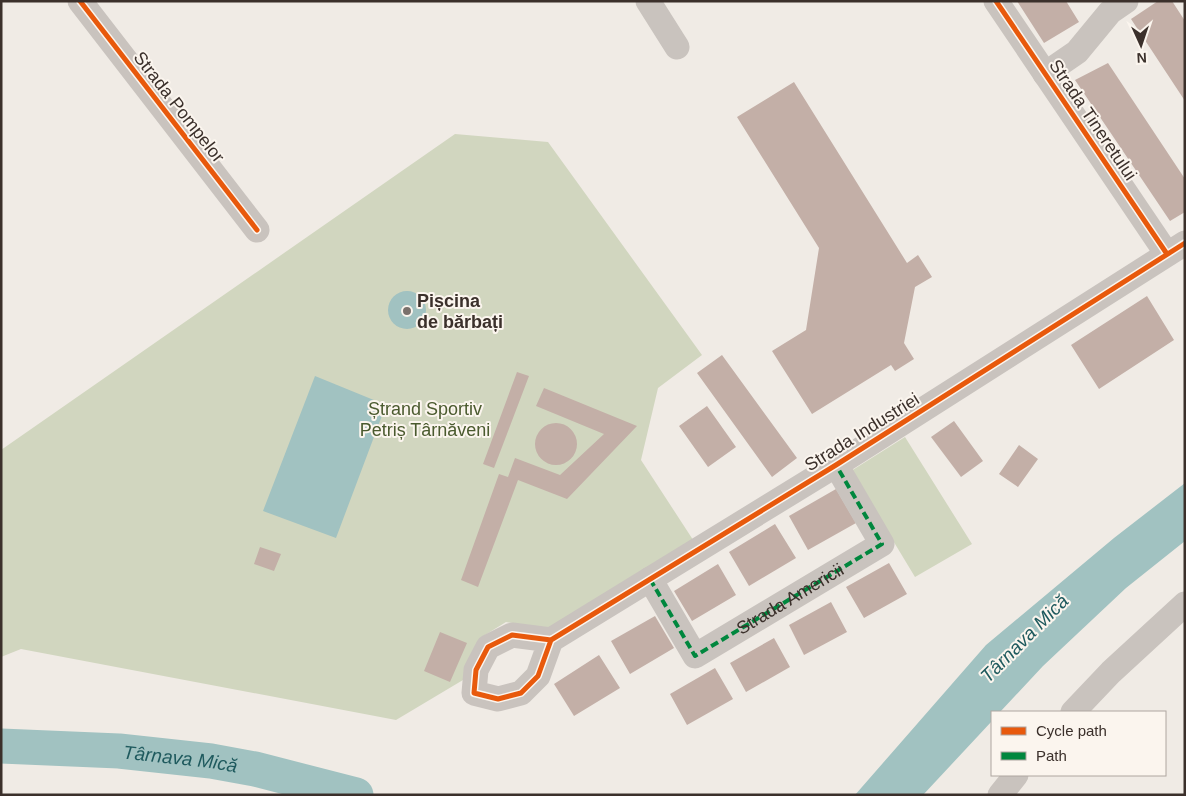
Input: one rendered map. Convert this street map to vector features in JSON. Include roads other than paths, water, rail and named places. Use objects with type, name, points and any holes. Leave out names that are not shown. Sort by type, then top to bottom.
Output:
[{"type":"street","name":"Strada Pompelor","points":[[80,1],[257,230]]},
{"type":"street","points":[[648,1],[677,48]]},
{"type":"street","name":"Strada Tineretului","points":[[996,1],[1045,74],[1176,249]]},
{"type":"street","points":[[1045,74],[1077,52],[1110,12],[1126,1]]},
{"type":"street","name":"Strada Industriei","points":[[551,640],[836,465],[1176,249]]},
{"type":"street","name":"Strada Americii","points":[[650,579],[695,656],[882,544],[836,465]]},
{"type":"street","points":[[1074,711],[1111,672],[1185,604]]},
{"type":"street","points":[[1000,795],[1015,776]]},
{"type":"water","name":"Pișcina de bărbați","points":[[407,291],[414,292],[420,297],[425,303],[425,317],[420,323],[414,328],[407,329],[400,328],[394,323],[389,317],[388,310],[389,303],[394,297],[400,292]]},
{"type":"water","points":[[315,376],[386,405],[336,538],[263,511]]},
{"type":"water","points":[[1185,483],[1185,541],[1126,588],[1043,666],[1001,711],[991,711],[991,722],[923,795],[855,795],[986,645],[1114,538]]},
{"type":"waterway","name":"Târnava Mică","points":[[1,746],[119,751],[211,761],[255,769],[356,795]]},
{"type":"place","name":"Pișcina de bărbați","points":[[407,311]]},
{"type":"park label","name":"Ștrand Sportiv Petriș Târnăveni","points":[[425,419]]}]
